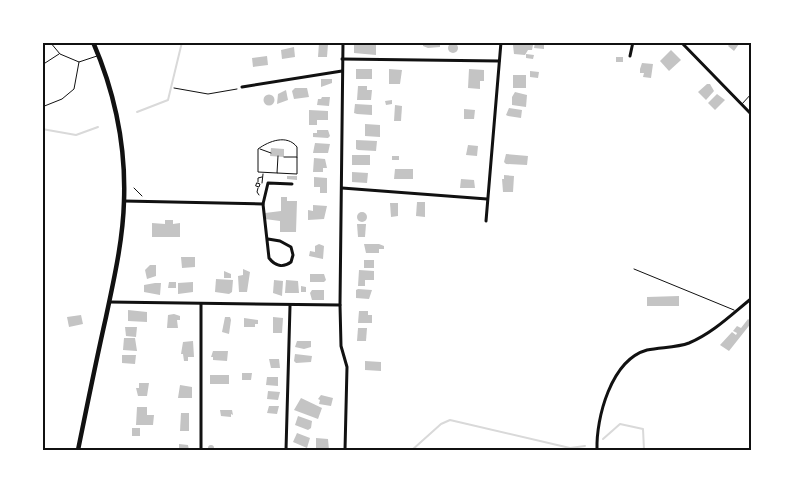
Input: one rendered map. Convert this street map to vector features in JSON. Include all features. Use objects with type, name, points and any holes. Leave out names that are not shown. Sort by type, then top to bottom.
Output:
[{"type":"main road","points":[[78,450],[122,233],[124,201],[123,158],[116,110],[108,80],[94,42]]},
{"type":"street","points":[[342,42],[340,305],[341,346],[347,367],[345,450]]},
{"type":"street","points":[[486,222],[500,42]]},
{"type":"street","points":[[630,56],[633,42]]},
{"type":"street","points":[[681,42],[752,115]]},
{"type":"street","points":[[342,59],[498,61]]},
{"type":"street","points":[[242,87],[342,71]]},
{"type":"street","points":[[268,239],[280,241],[291,248],[293,255],[291,262],[284,266],[272,262],[269,258],[268,239],[263,221],[263,204],[268,183],[292,184]]},
{"type":"street","points":[[342,188],[487,199]]},
{"type":"street","points":[[124,201],[263,204]]},
{"type":"street","points":[[597,450],[598,422],[605,402],[620,369],[632,357],[647,350],[688,343],[718,326],[735,310],[752,298]]},
{"type":"street","points":[[109,302],[290,306],[340,305]]},
{"type":"street","points":[[201,303],[201,450]]},
{"type":"street","points":[[286,450],[290,306]]},
{"type":"lane","points":[[50,42],[60,54],[79,62],[99,55]]},
{"type":"lane","points":[[42,65],[60,54]]},
{"type":"lane","points":[[42,107],[62,99],[74,90],[79,62]]},
{"type":"lane","points":[[742,105],[752,93]]},
{"type":"lane","points":[[634,269],[735,310]]},
{"type":"lane","points":[[746,302],[752,303]]},
{"type":"path","points":[[174,88],[208,94],[242,87]]},
{"type":"path","points":[[271,141],[290,142],[297,147],[297,174],[258,172],[259,149],[271,141]]},
{"type":"path","points":[[259,149],[271,153]]},
{"type":"path","points":[[277,173],[278,156]]},
{"type":"path","points":[[284,156],[298,157]]},
{"type":"path","points":[[261,196],[257,192],[258,187],[256,185],[258,178],[263,177]]},
{"type":"building","points":[[423,42],[440,42],[440,47],[428,48],[423,46]]},
{"type":"building","points":[[731,42],[739,44],[734,51],[728,46]]},
{"type":"building","points":[[319,43],[328,44],[327,57],[318,57]]},
{"type":"building","points":[[451,43],[455,43],[458,48],[457,52],[451,53],[448,50],[448,46]]},
{"type":"building","points":[[535,43],[544,44],[544,49],[534,48]]},
{"type":"building","points":[[354,45],[376,45],[376,55],[354,53]]},
{"type":"building","points":[[513,45],[533,45],[532,50],[528,50],[525,55],[514,54]]},
{"type":"building","points":[[294,47],[295,57],[282,59],[281,50]]},
{"type":"building","points":[[671,50],[681,60],[669,71],[660,61]]},
{"type":"building","points":[[526,54],[534,55],[533,59],[526,58]]},
{"type":"building","points":[[267,56],[268,65],[253,67],[252,58]]},
{"type":"building","points":[[616,57],[623,57],[623,62],[616,62]]},
{"type":"building","points":[[642,63],[653,64],[651,78],[643,77],[644,73],[640,73]]},
{"type":"building","points":[[356,69],[372,69],[372,79],[356,79]]},
{"type":"building","points":[[389,69],[402,70],[400,84],[389,84]]},
{"type":"building","points":[[469,69],[484,70],[484,81],[480,81],[480,89],[468,88]]},
{"type":"building","points":[[530,71],[539,72],[538,78],[530,77]]},
{"type":"building","points":[[513,75],[526,75],[526,88],[513,88]]},
{"type":"building","points":[[321,79],[332,79],[332,83],[321,87]]},
{"type":"building","points":[[707,84],[710,84],[714,91],[706,100],[698,92]]},
{"type":"building","points":[[358,86],[367,86],[367,90],[372,90],[371,100],[357,100]]},
{"type":"building","points":[[295,88],[307,88],[309,97],[294,99],[292,91]]},
{"type":"building","points":[[286,90],[288,100],[277,104],[278,94]]},
{"type":"building","points":[[515,92],[527,95],[526,107],[512,105],[512,97]]},
{"type":"building","points":[[717,94],[725,100],[715,110],[708,103]]},
{"type":"building","points":[[267,95],[271,95],[274,100],[273,104],[267,105],[264,102],[264,98]]},
{"type":"building","points":[[330,97],[329,106],[317,105],[318,99]]},
{"type":"building","points":[[392,100],[392,104],[386,105],[385,101]]},
{"type":"building","points":[[355,104],[372,105],[372,115],[354,113]]},
{"type":"building","points":[[395,105],[402,106],[401,121],[394,121]]},
{"type":"building","points":[[509,108],[522,110],[521,118],[506,115]]},
{"type":"building","points":[[464,109],[475,110],[474,119],[464,119]]},
{"type":"building","points":[[309,110],[328,111],[328,120],[317,120],[317,125],[309,125]]},
{"type":"building","points":[[365,124],[380,125],[380,137],[365,136]]},
{"type":"building","points":[[317,130],[328,130],[330,136],[328,138],[313,137],[313,133],[317,133]]},
{"type":"building","points":[[356,140],[377,141],[376,151],[356,149]]},
{"type":"building","points":[[315,143],[330,144],[328,153],[313,153]]},
{"type":"building","points":[[468,145],[478,146],[477,156],[466,155]]},
{"type":"building","points":[[271,148],[284,149],[284,157],[270,156]]},
{"type":"building","points":[[506,154],[528,156],[527,165],[506,164],[504,162]]},
{"type":"building","points":[[352,155],[370,155],[370,165],[352,165]]},
{"type":"building","points":[[392,156],[399,156],[399,160],[392,160]]},
{"type":"building","points":[[314,158],[325,159],[327,168],[323,168],[323,172],[313,172]]},
{"type":"building","points":[[395,169],[413,169],[413,179],[394,179]]},
{"type":"building","points":[[352,172],[368,173],[367,183],[352,182]]},
{"type":"building","points":[[504,175],[514,176],[513,192],[503,192],[502,179],[504,179]]},
{"type":"building","points":[[287,176],[297,176],[297,180],[287,179]]},
{"type":"building","points":[[314,177],[327,178],[327,193],[320,193],[320,187],[314,187]]},
{"type":"building","points":[[461,179],[474,180],[475,188],[460,188]]},
{"type":"building","points":[[281,197],[287,197],[287,201],[297,201],[296,232],[280,232],[280,221],[265,219],[265,213],[281,211]]},
{"type":"building","points":[[417,202],[425,202],[425,217],[416,216]]},
{"type":"building","points":[[390,203],[398,203],[398,216],[391,217]]},
{"type":"building","points":[[313,205],[327,206],[324,219],[308,220],[308,210],[313,211]]},
{"type":"building","points":[[360,212],[364,212],[367,217],[366,221],[360,222],[357,219],[357,215]]},
{"type":"building","points":[[165,220],[173,220],[173,224],[180,223],[180,237],[152,237],[152,223],[165,224]]},
{"type":"building","points":[[357,224],[366,224],[365,237],[358,237]]},
{"type":"building","points":[[319,244],[324,246],[323,259],[309,256],[310,251],[315,252],[315,246]]},
{"type":"building","points":[[364,244],[379,244],[384,246],[384,249],[379,249],[379,253],[366,253]]},
{"type":"building","points":[[181,257],[195,257],[195,267],[182,268]]},
{"type":"building","points":[[364,260],[374,260],[374,268],[364,268]]},
{"type":"building","points":[[150,265],[156,265],[156,276],[147,279],[145,270]]},
{"type":"building","points":[[243,269],[250,272],[247,292],[239,292],[238,276],[243,275]]},
{"type":"building","points":[[359,270],[374,271],[374,280],[365,280],[365,286],[358,286]]},
{"type":"building","points":[[224,271],[231,274],[231,278],[224,278]]},
{"type":"building","points":[[310,274],[324,274],[326,280],[324,282],[310,282]]},
{"type":"building","points":[[216,279],[233,280],[232,292],[229,294],[215,292]]},
{"type":"building","points":[[274,280],[283,281],[282,296],[273,293]]},
{"type":"building","points":[[286,280],[298,281],[299,293],[285,293]]},
{"type":"building","points":[[169,282],[176,282],[176,288],[168,288]]},
{"type":"building","points":[[193,282],[193,292],[178,294],[178,283]]},
{"type":"building","points":[[161,283],[160,295],[144,292],[144,285]]},
{"type":"building","points":[[301,286],[306,287],[306,292],[301,292]]},
{"type":"building","points":[[312,290],[324,290],[324,300],[312,300],[310,293]]},
{"type":"building","points":[[356,290],[372,290],[369,299],[356,298]]},
{"type":"building","points":[[679,296],[679,306],[647,306],[647,297]]},
{"type":"building","points":[[128,310],[147,312],[147,322],[128,321]]},
{"type":"building","points":[[359,311],[368,311],[368,315],[372,315],[372,323],[358,323]]},
{"type":"building","points":[[81,315],[83,324],[69,327],[67,317]]},
{"type":"building","points":[[168,315],[180,316],[180,320],[177,320],[178,328],[167,328]]},
{"type":"building","points":[[225,317],[230,317],[231,320],[229,334],[222,332]]},
{"type":"building","points":[[273,317],[283,318],[282,333],[273,333]]},
{"type":"building","points":[[244,318],[258,320],[258,324],[255,324],[255,327],[244,327]]},
{"type":"building","points":[[748,319],[752,322],[729,351],[720,345],[732,332],[736,335],[737,333],[733,331],[737,326],[741,328]]},
{"type":"building","points":[[125,327],[137,327],[136,337],[126,336]]},
{"type":"building","points":[[358,328],[367,328],[366,341],[357,341]]},
{"type":"building","points":[[124,338],[135,338],[137,351],[123,350]]},
{"type":"building","points":[[193,341],[194,357],[188,357],[188,361],[184,361],[183,354],[181,354],[183,342]]},
{"type":"building","points":[[297,341],[311,341],[311,347],[304,349],[295,347]]},
{"type":"building","points":[[213,351],[228,351],[227,361],[213,360],[213,357],[211,357]]},
{"type":"building","points":[[295,354],[312,356],[311,362],[296,363],[294,361]]},
{"type":"building","points":[[122,355],[136,355],[135,364],[122,363]]},
{"type":"building","points":[[269,359],[279,359],[280,368],[271,368]]},
{"type":"building","points":[[365,361],[381,362],[381,371],[365,370]]},
{"type":"building","points":[[242,373],[252,373],[251,380],[242,380]]},
{"type":"building","points":[[210,375],[229,375],[229,384],[210,384]]},
{"type":"building","points":[[267,377],[278,377],[278,386],[266,385]]},
{"type":"building","points":[[139,383],[149,383],[147,396],[138,396],[136,388],[139,388]]},
{"type":"building","points":[[180,385],[192,387],[192,398],[178,398]]},
{"type":"building","points":[[268,391],[280,392],[278,400],[267,399]]},
{"type":"building","points":[[321,395],[333,398],[331,406],[319,404],[320,400],[318,399]]},
{"type":"building","points":[[301,398],[322,408],[318,419],[294,410]]},
{"type":"building","points":[[269,406],[279,406],[277,414],[267,413]]},
{"type":"building","points":[[137,407],[147,407],[147,415],[154,415],[153,425],[136,425]]},
{"type":"building","points":[[220,410],[232,410],[233,415],[231,414],[231,417],[221,416]]},
{"type":"building","points":[[181,413],[189,413],[189,431],[180,431]]},
{"type":"building","points":[[298,416],[312,421],[311,428],[308,430],[295,425]]},
{"type":"building","points":[[132,428],[140,428],[140,436],[132,436]]},
{"type":"building","points":[[297,433],[310,438],[307,448],[293,442]]},
{"type":"building","points":[[316,438],[328,439],[329,450],[316,449]]},
{"type":"building","points":[[179,444],[188,445],[189,450],[179,450]]},
{"type":"building","points":[[211,445],[214,448],[211,451],[208,448]]},
{"type":"waterway","points":[[137,112],[168,100],[182,42]]},
{"type":"waterway","points":[[42,129],[76,135],[98,127]]},
{"type":"waterway","points":[[412,450],[441,424],[450,420],[570,448],[585,446]]},
{"type":"waterway","points":[[603,439],[620,424],[643,429],[644,450]]}]
